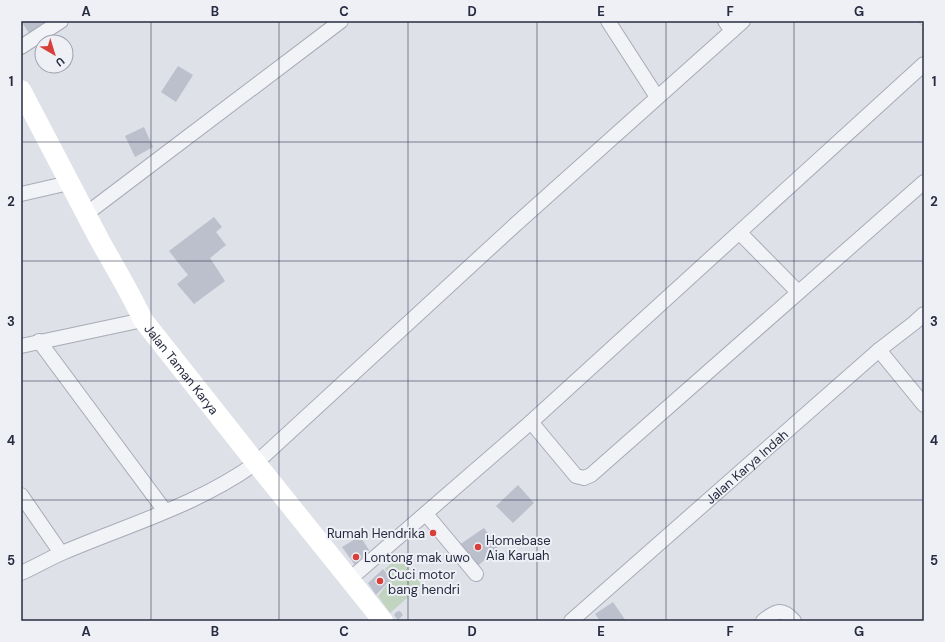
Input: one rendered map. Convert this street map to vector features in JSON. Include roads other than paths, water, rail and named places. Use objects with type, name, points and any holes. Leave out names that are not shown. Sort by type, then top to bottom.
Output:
[{"type":"street","points":[[21,47],[62,21]]},
{"type":"street","points":[[86,214],[340,21]]},
{"type":"street","points":[[608,21],[657,97]]},
{"type":"street","points":[[21,573],[61,553],[194,499],[237,476],[256,463],[516,224],[657,97],[728,26],[743,21]]},
{"type":"street","points":[[350,579],[531,422],[924,64]]},
{"type":"street","name":"Jalan Taman Karya","points":[[21,90],[143,320],[383,621]]},
{"type":"street","points":[[531,422],[576,476],[581,478],[591,475],[924,182]]},
{"type":"street","points":[[21,194],[69,183]]},
{"type":"street","points":[[740,233],[798,292]]},
{"type":"street","name":"Jalan Karya Indah","points":[[571,621],[879,350],[924,314]]},
{"type":"street","points":[[21,346],[143,320]]},
{"type":"street","points":[[39,341],[165,511]]},
{"type":"street","points":[[879,350],[924,405]]},
{"type":"street","points":[[21,495],[61,553]]},
{"type":"street","points":[[426,514],[476,574]]},
{"type":"street","points":[[763,621],[770,615],[779,611],[784,612],[794,621]]},
{"type":"place","name":"Rumah Hendrika","points":[[433,533]]},
{"type":"place","name":"Homebase Aia Karuah","points":[[478,547]]},
{"type":"place","name":"Lontong mak uwo","points":[[356,557]]},
{"type":"place","name":"Cuci motor bang hendri","points":[[380,581]]}]
